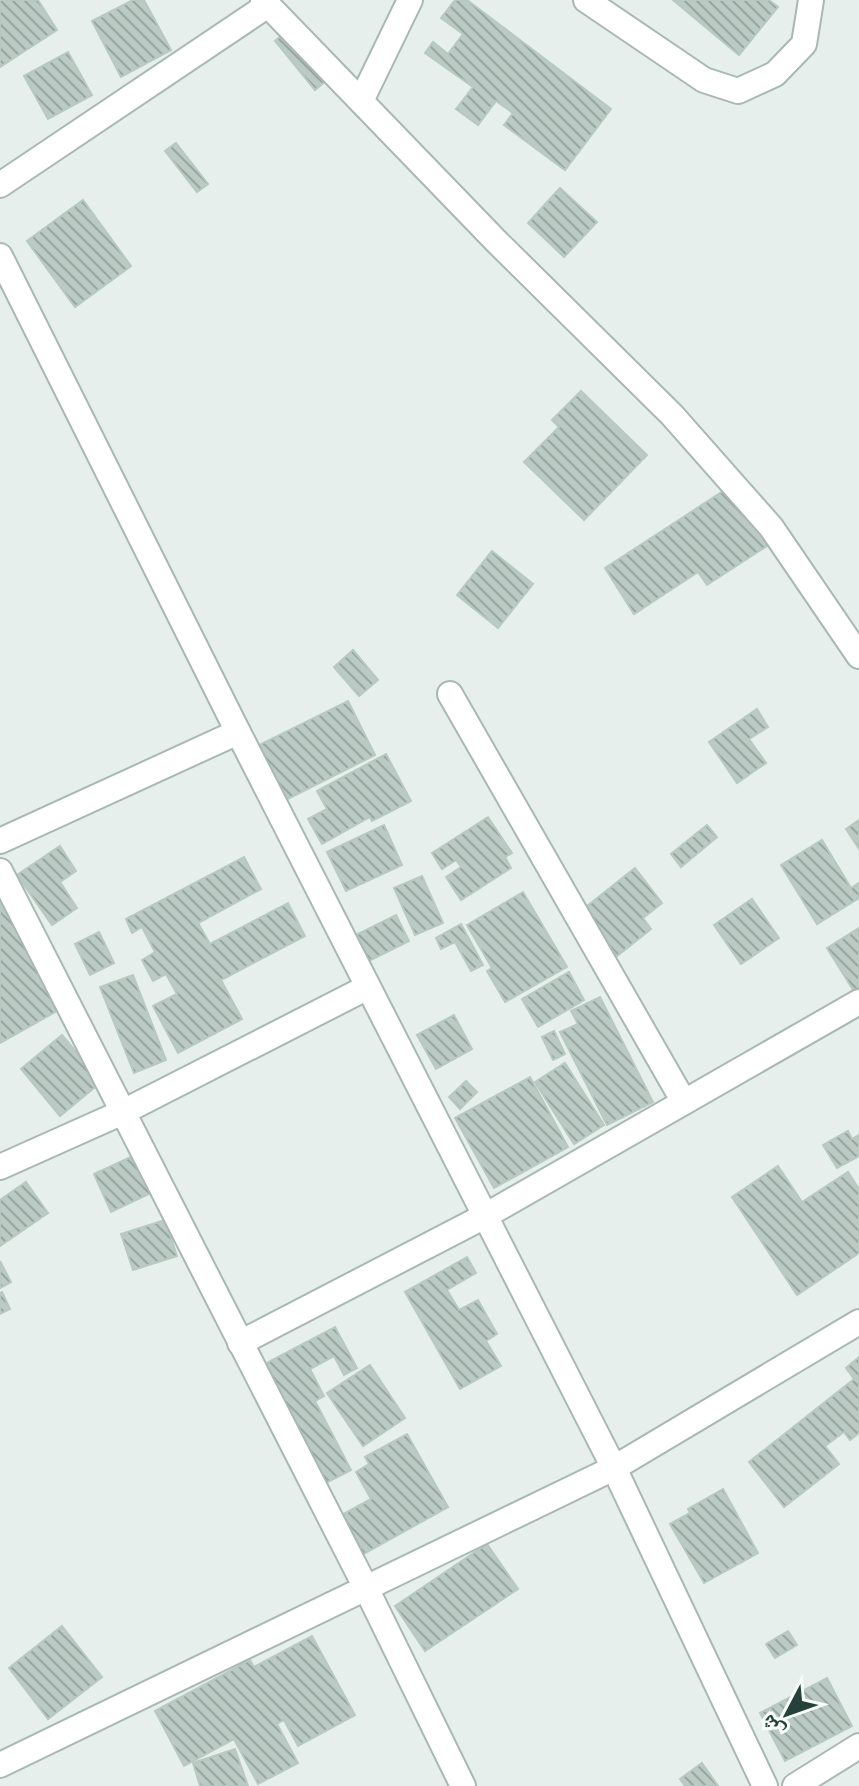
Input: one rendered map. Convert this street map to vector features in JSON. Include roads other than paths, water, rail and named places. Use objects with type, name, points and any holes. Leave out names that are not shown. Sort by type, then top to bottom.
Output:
[{"type":"street","points":[[361,101],[410,0]]},
{"type":"street","points":[[586,0],[704,80],[738,91],[775,74],[804,44],[811,0]]},
{"type":"street","points":[[0,185],[266,2],[496,241],[672,415],[771,527],[859,656]]},
{"type":"street","points":[[0,256],[238,732],[614,1468],[765,1786]]},
{"type":"street","points":[[450,694],[684,1102]]},
{"type":"street","points":[[0,841],[238,732]]},
{"type":"street","points":[[0,871],[366,1588],[463,1786]]},
{"type":"street","points":[[0,1167],[123,1112],[368,987]]},
{"type":"street","points":[[240,1343],[485,1216],[859,1002]]},
{"type":"street","points":[[0,1765],[614,1468],[859,1322]]},
{"type":"street","points":[[795,1786],[859,1746]]}]
